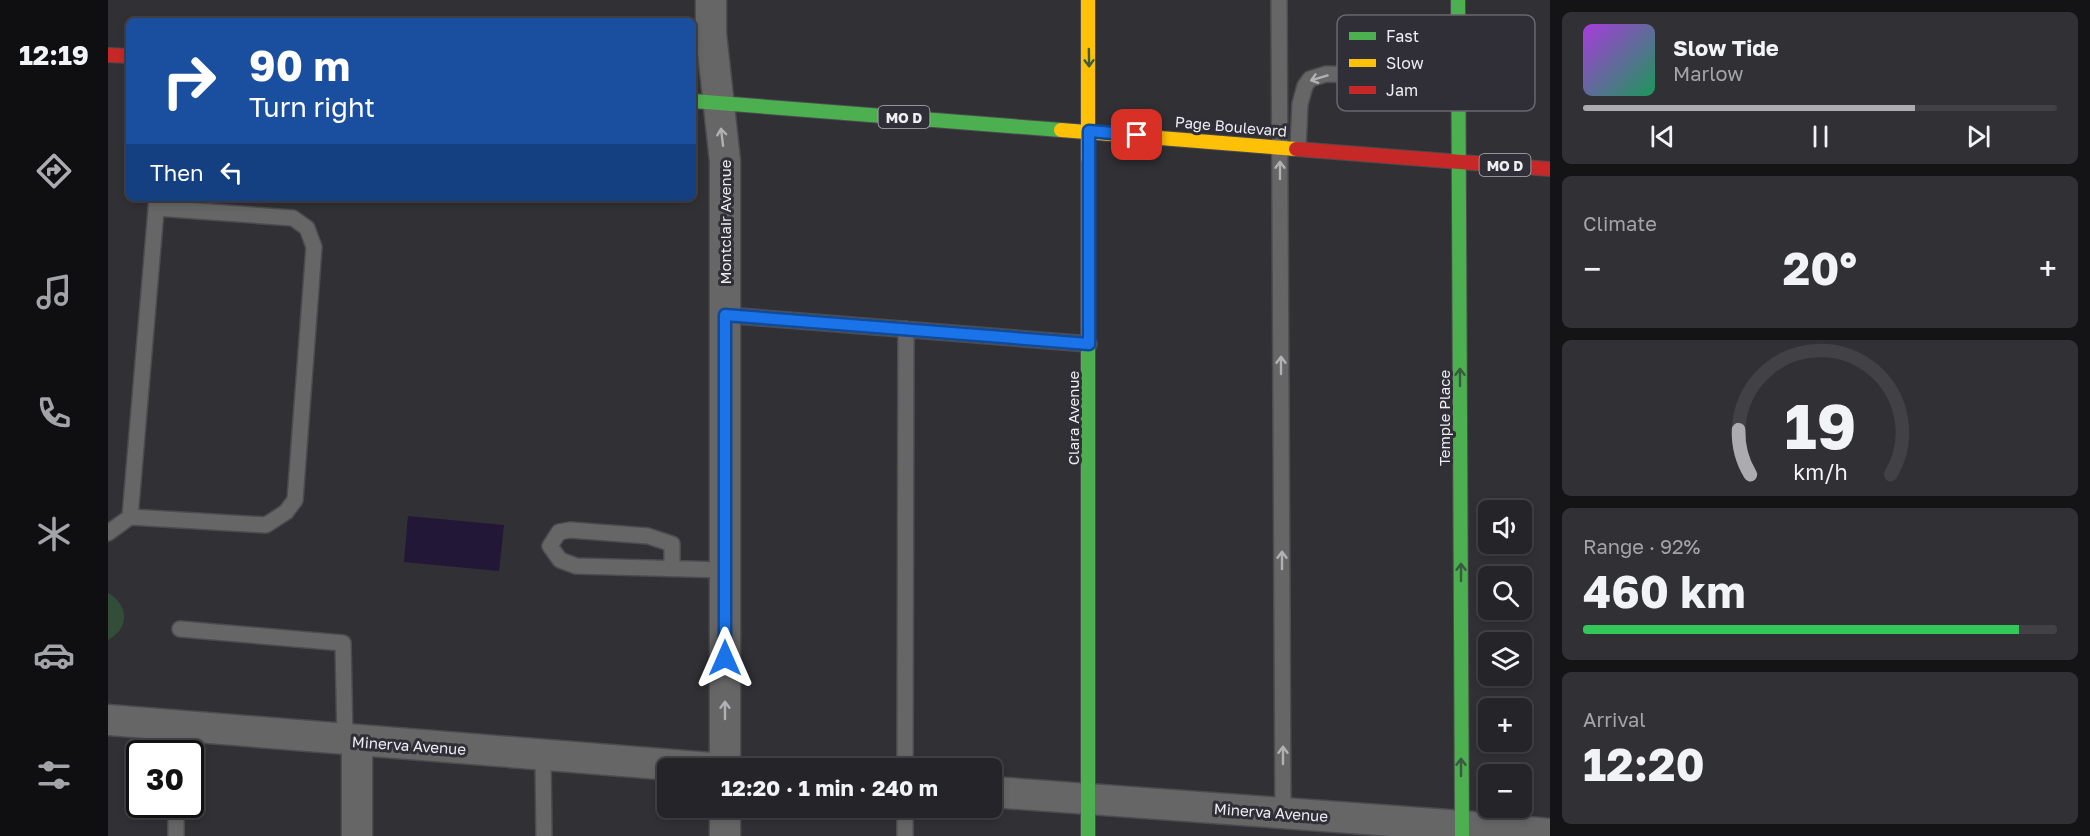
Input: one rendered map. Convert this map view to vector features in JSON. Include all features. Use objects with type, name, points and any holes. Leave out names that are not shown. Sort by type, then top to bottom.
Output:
[{"type":"street","name":"Montclair Avenue","points":[[711,0],[706,101],[725,161],[725,758]]},
{"type":"street","name":"Clara Avenue","points":[[1088,0],[1088,836]]},
{"type":"street","name":"Temple Place","points":[[1458,0],[1458,15]]},
{"type":"street","points":[[108,55],[126,57]]},
{"type":"street","name":"Page Boulevard","points":[[706,101],[1550,169]]},
{"type":"street","name":"Temple Place","points":[[1459,111],[1462,831]]},
{"type":"street","name":"Minerva Avenue","points":[[108,720],[175,739],[351,740],[657,764]]},
{"type":"street","points":[[351,740],[357,836]]},
{"type":"street","name":"Minerva Avenue","points":[[1002,793],[1283,813],[1462,831],[1550,834]]},
{"type":"street","points":[[725,818],[725,836]]},
{"type":"lane","points":[[1279,0],[1283,813]]},
{"type":"lane","points":[[1298,148],[1300,104],[1305,86],[1310,79],[1337,75]]},
{"type":"lane","points":[[108,533],[130,517],[266,525],[286,513],[295,500],[314,247],[307,228],[293,218],[157,203],[130,517]]},
{"type":"lane","points":[[725,315],[1089,344]]},
{"type":"lane","points":[[905,758],[906,329]]},
{"type":"lane","points":[[672,569],[672,544],[648,536],[570,530],[559,532],[550,546],[560,560],[576,566],[672,569],[725,570]]},
{"type":"lane","points":[[180,628],[343,643],[351,740]]},
{"type":"lane","points":[[543,755],[544,836]]},
{"type":"lane","points":[[176,818],[176,836]]},
{"type":"lane","points":[[905,818],[905,836]]},
{"type":"green space","points":[[108,593],[120,604],[124,616],[120,629],[108,640]]},
{"type":"shaded area","points":[[408,516],[504,525],[499,571],[404,562]]},
{"type":"traffic: fast","points":[[1458,0],[1458,15]]},
{"type":"traffic: fast","points":[[696,101],[1061,130]]},
{"type":"traffic: fast","points":[[1459,111],[1462,836]]},
{"type":"traffic: fast","points":[[1088,159],[1088,836]]},
{"type":"traffic: slow","points":[[1088,0],[1088,159]]},
{"type":"traffic: slow","points":[[1061,130],[1296,149]]},
{"type":"traffic: jam","points":[[108,55],[126,56]]},
{"type":"traffic: jam","points":[[1296,149],[1550,169]]},
{"type":"route","points":[[725,658],[725,315],[1089,344],[1089,131],[1137,135]]}]
